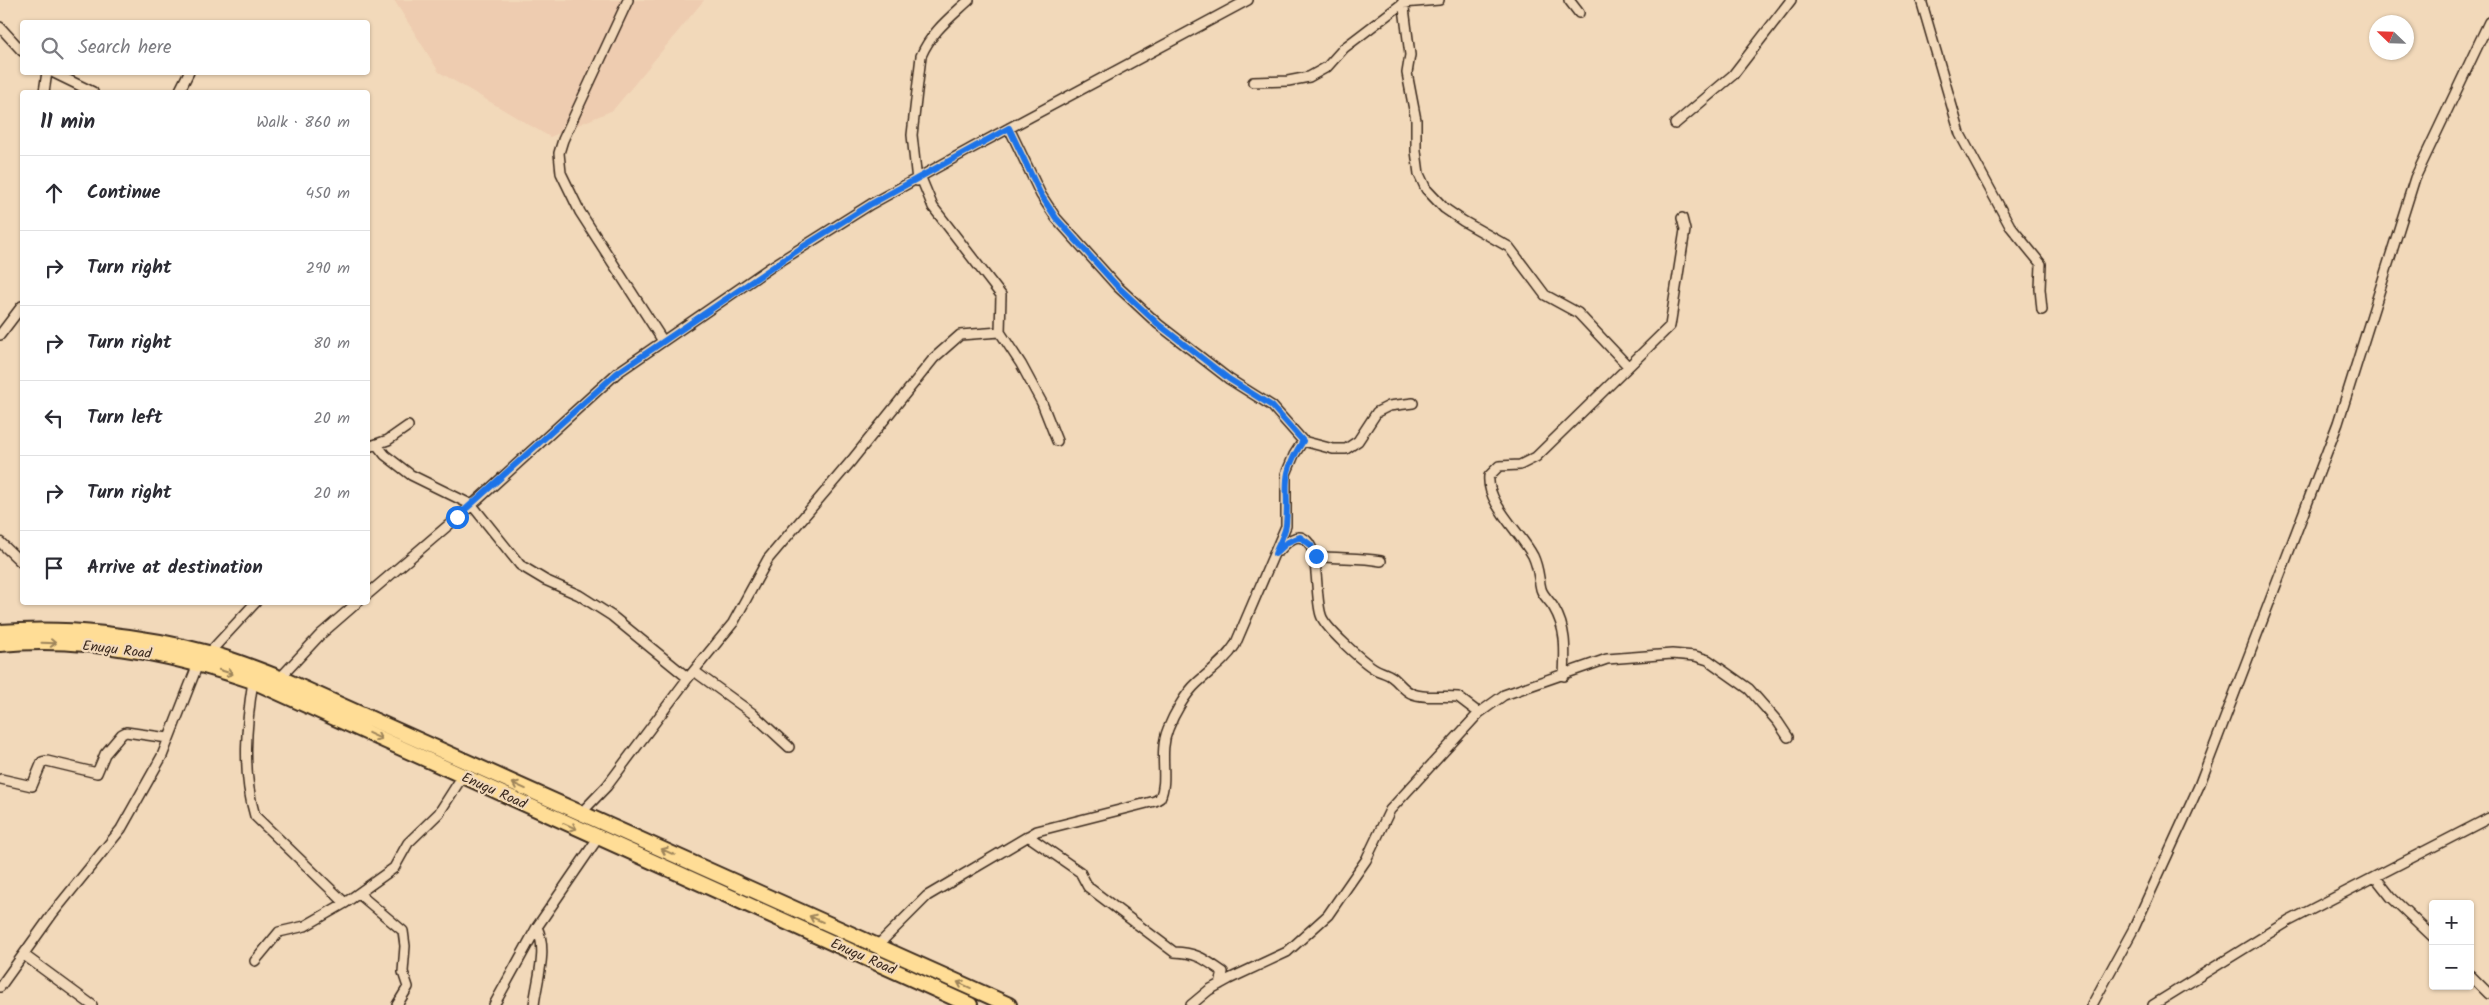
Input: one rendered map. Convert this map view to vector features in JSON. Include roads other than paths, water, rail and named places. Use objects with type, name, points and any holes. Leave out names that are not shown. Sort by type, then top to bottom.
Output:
[{"type":"main road","points":[[0,632],[22,630],[98,634],[209,653],[280,678],[1009,1005]]},
{"type":"main road","name":"Enugu Road","points":[[0,644],[46,643],[98,646],[152,653],[198,664],[253,681],[970,1005]]},
{"type":"street","points":[[628,0],[563,140],[559,153],[561,173],[580,212],[663,341]]},
{"type":"street","points":[[969,0],[940,27],[925,45],[921,56],[912,134],[919,179],[933,207],[1001,295],[1000,332],[1021,364],[1042,403],[1057,441]]},
{"type":"street","points":[[370,592],[472,504],[617,373],[770,268],[871,204],[1248,0]]},
{"type":"street","points":[[1253,82],[1288,81],[1309,77],[1327,67],[1344,48],[1403,2],[1439,0]]},
{"type":"street","points":[[1569,0],[1579,13]]},
{"type":"street","points":[[1675,124],[1733,75],[1791,0]]},
{"type":"street","points":[[1921,0],[1960,134],[2010,226],[2041,264],[2040,289],[2042,310]]},
{"type":"street","points":[[1403,2],[1410,55],[1407,74],[1416,120],[1416,151],[1419,174],[1426,189],[1444,208],[1463,222],[1509,247],[1546,295],[1578,313],[1627,365]]},
{"type":"street","points":[[2092,1005],[2134,928],[2199,786],[2334,432],[2415,178],[2489,22]]},
{"type":"street","points":[[0,26],[20,49]]},
{"type":"street","points":[[44,90],[47,75]]},
{"type":"street","points":[[58,75],[90,90]]},
{"type":"street","points":[[180,90],[188,75]]},
{"type":"street","points":[[1009,128],[1041,195],[1056,218],[1117,286],[1158,324],[1229,379],[1272,406],[1303,441],[1332,449],[1346,449],[1358,441],[1377,412],[1389,406],[1413,403]]},
{"type":"street","points":[[1564,676],[1565,636],[1555,608],[1541,590],[1540,574],[1532,555],[1502,512],[1488,483],[1489,476],[1499,466],[1520,465],[1536,457],[1671,323],[1685,230],[1682,218]]},
{"type":"street","points":[[0,335],[20,309]]},
{"type":"street","points":[[581,813],[607,786],[691,674],[733,623],[768,559],[852,460],[934,358],[960,335],[1000,332]]},
{"type":"street","points":[[370,447],[378,445],[408,426]]},
{"type":"street","points":[[877,946],[927,896],[1037,831],[1160,798],[1163,787],[1162,748],[1174,717],[1195,684],[1226,659],[1235,645],[1286,526],[1286,474],[1294,455],[1303,441]]},
{"type":"street","points":[[378,445],[385,455],[411,475],[472,504],[520,565],[544,580],[579,595],[612,616],[691,674],[752,713],[789,747]]},
{"type":"street","points":[[1275,554],[1288,542],[1300,537],[1311,545],[1316,556],[1315,575],[1319,607],[1325,625],[1374,668],[1391,676],[1412,694],[1430,697],[1458,697],[1479,713]]},
{"type":"street","points":[[0,542],[20,561]]},
{"type":"street","points":[[1316,556],[1345,559],[1356,557],[1381,561]]},
{"type":"street","points":[[209,653],[253,605]]},
{"type":"street","points":[[280,678],[320,635],[355,605]]},
{"type":"street","points":[[1191,1005],[1220,984],[1287,952],[1328,915],[1366,860],[1390,810],[1479,713],[1504,695],[1564,676],[1608,659],[1672,654],[1695,656],[1708,660],[1749,689],[1778,722],[1788,737]]},
{"type":"street","points":[[0,987],[53,912],[121,829],[162,756],[198,664]]},
{"type":"street","points":[[253,681],[247,721],[249,796],[255,816],[345,903]]},
{"type":"street","points":[[1,779],[32,786],[42,762],[47,761],[97,773],[105,754],[122,734],[126,732],[168,738]]},
{"type":"street","points":[[255,961],[279,932],[305,926],[359,894],[394,868],[408,843],[439,813],[462,777]]},
{"type":"street","points":[[2153,1005],[2210,968],[2289,921],[2376,878],[2489,818]]},
{"type":"street","points":[[1028,836],[1080,872],[1088,887],[1174,952],[1192,953],[1204,958],[1223,972],[1220,984]]},
{"type":"street","points":[[494,1005],[537,927],[598,838]]},
{"type":"street","points":[[2376,878],[2391,897],[2429,933]]},
{"type":"street","points":[[359,894],[403,931],[405,946],[403,972],[408,987],[397,1005]]},
{"type":"street","points":[[534,1005],[543,951],[542,939],[537,927]]},
{"type":"street","points":[[24,954],[92,1005]]},
{"type":"street","points":[[2474,978],[2489,994]]}]
